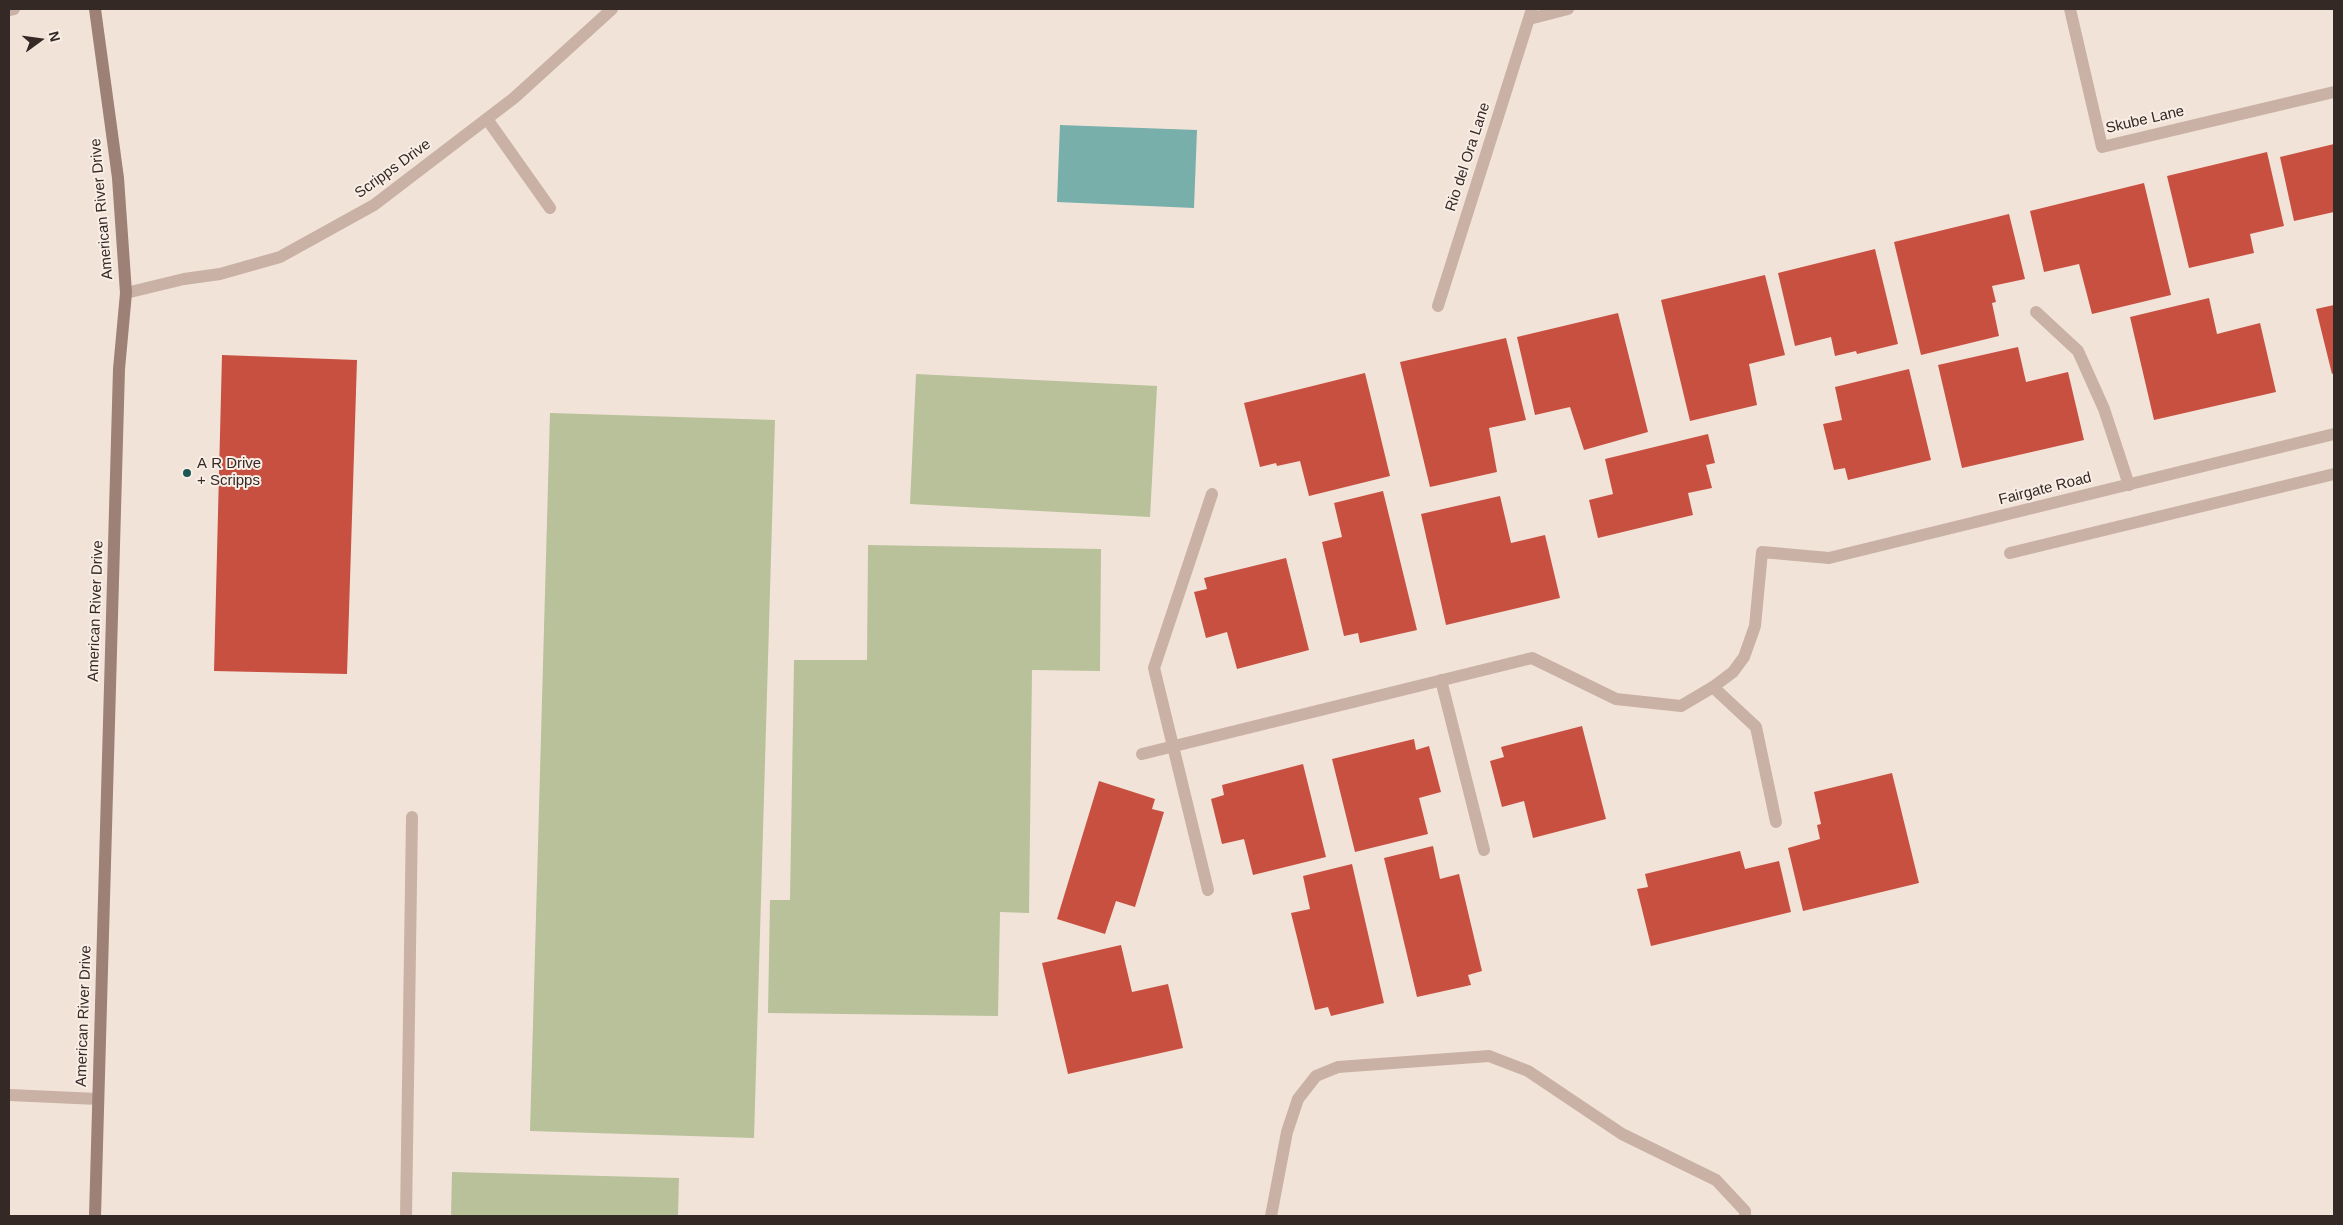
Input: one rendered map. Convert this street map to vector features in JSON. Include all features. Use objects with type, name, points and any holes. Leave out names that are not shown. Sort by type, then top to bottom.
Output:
[{"type":"street","points":[[9,10],[14,9]]},
{"type":"street","name":"American River Drive","points":[[95,9],[118,178],[126,293],[120,369],[96,1216]]},
{"type":"street","name":"Scripps Drive","points":[[126,293],[184,279],[220,274],[280,257],[374,206],[514,98],[612,9]]},
{"type":"street","name":"Rio del Ora Lane","points":[[1438,306],[1530,14],[1568,9]]},
{"type":"street","name":"Skube Lane","points":[[2070,9],[2102,147],[2334,92]]},
{"type":"street","points":[[487,119],[550,208]]},
{"type":"street","points":[[2036,312],[2078,351],[2104,409],[2129,485]]},
{"type":"street","name":"Fairgate Road","points":[[1713,687],[1733,672],[1744,657],[1755,626],[1762,552],[1829,558],[2334,434]]},
{"type":"street","points":[[2010,553],[2334,474]]},
{"type":"street","points":[[1208,890],[1154,668],[1212,494]]},
{"type":"street","points":[[1142,754],[1532,658],[1616,699],[1681,706],[1713,687],[1756,727],[1776,822]]},
{"type":"street","points":[[1441,680],[1484,850]]},
{"type":"street","points":[[406,1216],[412,817]]},
{"type":"street","points":[[1271,1216],[1286,1132],[1298,1099],[1316,1076],[1338,1067],[1489,1056],[1528,1071],[1622,1134],[1716,1180],[1745,1211],[1745,1216]]},
{"type":"street","points":[[9,1096],[98,1099]]},
{"type":"green space","points":[[916,374],[1157,386],[1150,517],[910,504]]},
{"type":"green space","points":[[550,413],[775,420],[754,1138],[530,1131]]},
{"type":"green space","points":[[868,545],[1101,549],[1100,671],[1032,670],[1029,913],[1000,912],[998,1016],[768,1013],[770,900],[790,900],[794,660],[867,660]]},
{"type":"green space","points":[[452,1172],[679,1178],[678,1216],[451,1216]]},
{"type":"water","points":[[1060,125],[1197,130],[1194,208],[1057,202]]},
{"type":"building","points":[[2334,144],[2334,212],[2294,221],[2280,157]]},
{"type":"building","points":[[2267,152],[2284,226],[2250,234],[2254,253],[2189,268],[2167,176]]},
{"type":"building","points":[[2144,183],[2171,295],[2092,314],[2079,264],[2044,272],[2030,211]]},
{"type":"building","points":[[2009,214],[2025,279],[1992,286],[1996,302],[1992,303],[1999,336],[1921,355],[1894,242]]},
{"type":"building","points":[[1875,249],[1898,344],[1857,354],[1856,351],[1835,356],[1831,337],[1795,346],[1778,273]]},
{"type":"building","points":[[1765,275],[1785,355],[1749,364],[1757,405],[1690,421],[1661,300]]},
{"type":"building","points":[[2209,298],[2217,334],[2260,323],[2276,392],[2154,420],[2130,317]]},
{"type":"building","points":[[2334,305],[2334,373],[2332,374],[2316,309]]},
{"type":"building","points":[[1618,313],[1648,432],[1584,450],[1570,407],[1535,415],[1517,337]]},
{"type":"building","points":[[1506,338],[1526,420],[1489,428],[1497,472],[1430,487],[1400,362]]},
{"type":"building","points":[[2018,347],[2026,382],[2068,372],[2084,440],[1962,468],[1938,365]]},
{"type":"building","points":[[222,355],[357,360],[347,674],[214,671]]},
{"type":"building","points":[[1909,369],[1931,460],[1848,480],[1845,468],[1834,470],[1823,424],[1842,420],[1835,387]]},
{"type":"building","points":[[1365,373],[1390,476],[1309,496],[1300,461],[1277,466],[1276,463],[1260,467],[1244,403]]},
{"type":"building","points":[[1708,434],[1715,463],[1706,465],[1712,488],[1688,493],[1693,515],[1598,538],[1589,500],[1613,494],[1605,459]]},
{"type":"building","points":[[1383,491],[1417,630],[1360,643],[1358,633],[1344,636],[1322,542],[1342,537],[1334,503]]},
{"type":"building","points":[[1500,496],[1511,543],[1545,535],[1560,598],[1446,625],[1421,514]]},
{"type":"building","points":[[1286,558],[1309,650],[1237,669],[1227,632],[1206,638],[1194,592],[1207,589],[1204,578]]},
{"type":"building","points":[[1582,726],[1606,819],[1533,838],[1524,801],[1502,807],[1490,761],[1504,757],[1501,747]]},
{"type":"building","points":[[1414,739],[1416,750],[1429,746],[1441,792],[1419,798],[1428,834],[1355,852],[1332,759]]},
{"type":"building","points":[[1303,764],[1326,857],[1253,875],[1244,839],[1222,844],[1211,799],[1224,795],[1222,785]]},
{"type":"building","points":[[1892,773],[1919,883],[1803,911],[1788,848],[1820,839],[1817,825],[1821,824],[1814,792]]},
{"type":"building","points":[[1099,781],[1155,799],[1152,809],[1164,812],[1135,907],[1116,901],[1105,934],[1057,919]]},
{"type":"building","points":[[1433,846],[1440,879],[1459,874],[1482,971],[1468,975],[1471,985],[1417,997],[1384,858]]},
{"type":"building","points":[[1740,851],[1745,869],[1779,861],[1791,912],[1651,946],[1637,889],[1648,887],[1645,874]]},
{"type":"building","points":[[1352,864],[1384,1003],[1331,1016],[1328,1007],[1315,1010],[1291,913],[1310,909],[1303,876]]},
{"type":"building","points":[[1121,945],[1132,992],[1168,984],[1183,1048],[1068,1074],[1042,963]]},
{"type":"place","name":"A R Drive + Scripps","points":[[187,473]]}]
